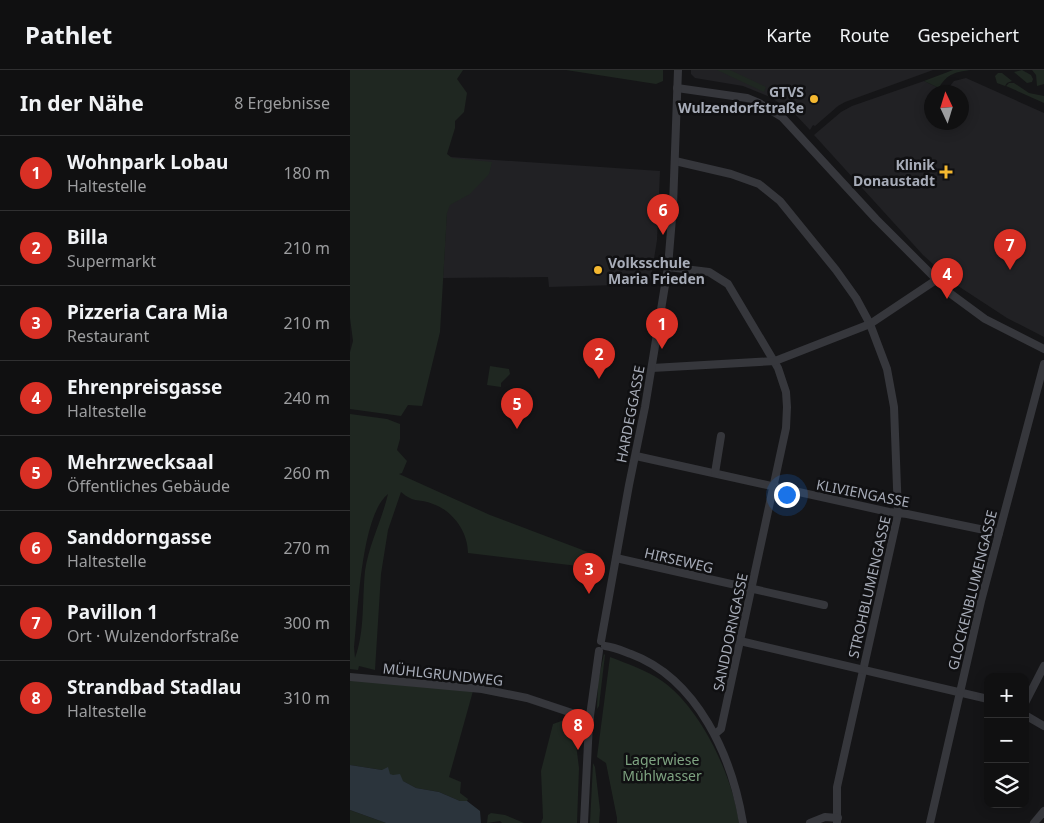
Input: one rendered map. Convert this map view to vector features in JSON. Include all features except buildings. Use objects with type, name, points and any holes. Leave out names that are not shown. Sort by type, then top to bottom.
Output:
[{"type":"street","name":"HARDEGGASSE","points":[[584,823],[590,719],[616,558],[652,368],[668,267],[675,161],[678,70]]},
{"type":"street","points":[[677,88],[747,98],[759,102],[782,117],[950,294],[985,319],[1044,349]]},
{"type":"street","name":"STROHBLUMENGASSE","points":[[675,161],[731,174],[759,184],[780,201],[836,270],[856,298],[870,324],[887,369],[893,395],[898,514],[837,788],[837,821]]},
{"type":"street","name":"SANDDORNGASSE","points":[[668,267],[709,272],[728,284],[774,361],[783,378],[786,392],[787,416],[774,487],[722,728],[715,734]]},
{"type":"street","points":[[652,368],[774,361],[870,324],[936,280]]},
{"type":"street","name":"GLOCKENBLUMENGASSE","points":[[930,823],[981,601],[1044,364]]},
{"type":"street","points":[[715,474],[721,436]]},
{"type":"street","name":"KLIVIENGASSE","points":[[636,456],[898,514],[999,533]]},
{"type":"street","name":"HIRSEWEG","points":[[616,558],[824,605]]},
{"type":"street","points":[[740,641],[984,698]]},
{"type":"street","points":[[602,646],[642,659],[664,672],[694,703],[715,734],[730,770],[743,823]]},
{"type":"street","points":[[1029,695],[1044,666]]},
{"type":"street","name":"MÜHLGRUNDWEG","points":[[350,677],[482,689],[528,698],[590,719]]},
{"type":"street","points":[[1029,717],[1044,726]]},
{"type":"street","points":[[1034,823],[1044,811]]},
{"type":"street","points":[[810,823],[824,817],[837,821]]},
{"type":"shaded area","name":"GTVS Wulzendorfstraße","points":[[691,70],[933,70],[845,102],[815,126],[813,125],[810,130],[793,112],[770,97],[743,86],[695,78],[691,74]]},
{"type":"shaded area","name":"Klinik Donaustadt","points":[[966,78],[1044,113],[1044,337],[1007,318],[955,284],[923,255],[814,135],[841,112],[852,106],[924,81],[933,85],[924,85],[924,130],[969,130],[969,85],[951,85],[954,81]]},
{"type":"shaded area","points":[[450,157],[660,171],[657,240],[650,284],[549,287],[548,277],[443,278]]},
{"type":"shaded area","points":[[350,765],[382,770],[388,767],[390,774],[400,774],[403,781],[416,788],[439,792],[460,801],[467,801],[480,811],[481,823],[386,823],[350,810]]},
{"type":"green space","points":[[350,70],[463,70],[457,79],[467,93],[464,112],[455,121],[455,128],[447,154],[452,158],[492,162],[489,174],[470,194],[450,205],[447,213],[440,332],[422,406],[408,405],[401,416],[350,409],[350,352],[353,341],[350,318]]},
{"type":"green space","points":[[566,70],[663,70],[663,81],[656,84]]},
{"type":"green space","points":[[717,70],[730,70],[766,87],[764,92]]},
{"type":"green space","points":[[953,70],[971,70],[949,76],[941,85],[933,85],[924,81]]},
{"type":"green space","points":[[1022,70],[1031,75],[1032,82],[1027,83],[1014,72]]},
{"type":"green space","points":[[1032,70],[1044,70],[1044,84],[1037,86],[1036,75]]},
{"type":"green space","points":[[998,73],[1002,73],[1012,81],[1005,86],[997,83],[995,76]]},
{"type":"green space","points":[[1009,83],[1014,83],[1029,93],[1044,96],[1044,103],[1006,86]]},
{"type":"green space","points":[[490,366],[509,369],[510,374],[501,383],[501,387],[487,385]]},
{"type":"green space","points":[[350,414],[387,419],[400,424],[400,439],[397,450],[407,461],[402,473],[399,474],[490,515],[601,557],[595,568],[468,553],[465,537],[453,517],[440,507],[410,498],[401,492],[388,530],[381,574],[375,670],[359,666],[358,670],[350,669]],"holes":[[[388,494],[372,542],[365,571],[362,626],[355,658],[354,647],[359,589],[366,542],[379,505]]]},
{"type":"green space","points":[[604,654],[599,706],[597,709],[598,681]]},
{"type":"green space","name":"Lagerwiese Mühlwasser","points":[[610,657],[656,677],[676,693],[690,708],[713,745],[722,765],[736,805],[739,823],[617,823],[606,763],[597,757]]},
{"type":"green space","points":[[350,680],[473,691],[449,777],[461,782],[460,793],[468,799],[467,801],[460,801],[439,792],[416,788],[382,770],[350,765]]},
{"type":"green space","points":[[570,718],[580,725],[576,744],[579,768],[577,823],[541,823],[543,818],[541,771],[553,724]]},
{"type":"green space","points":[[593,763],[600,810],[599,823],[590,823]]},
{"type":"green space","points":[[350,810],[386,823],[350,823]]},
{"type":"green space","points":[[491,813],[505,815],[524,823],[502,823],[500,821],[487,823],[488,815]]},
{"type":"place","name":"GTVS Wulzendorfstraße","points":[[814,99]]},
{"type":"place","name":"Klinik Donaustadt","points":[[946,172]]},
{"type":"place","name":"Sanddorngasse","points":[[663,235]]},
{"type":"place","name":"Volksschule Maria Frieden","points":[[598,270]]},
{"type":"place","name":"Pavillon 1","points":[[1010,270]]},
{"type":"place","name":"Ehrenpreisgasse","points":[[947,299]]},
{"type":"place","name":"Wohnpark Lobau","points":[[662,349]]},
{"type":"place","name":"Billa","points":[[599,379]]},
{"type":"place","name":"Mehrzwecksaal","points":[[517,429]]},
{"type":"place","name":"Pizzeria Cara Mia","points":[[589,594]]},
{"type":"place","name":"Strandbad Stadlau","points":[[578,750]]}]
